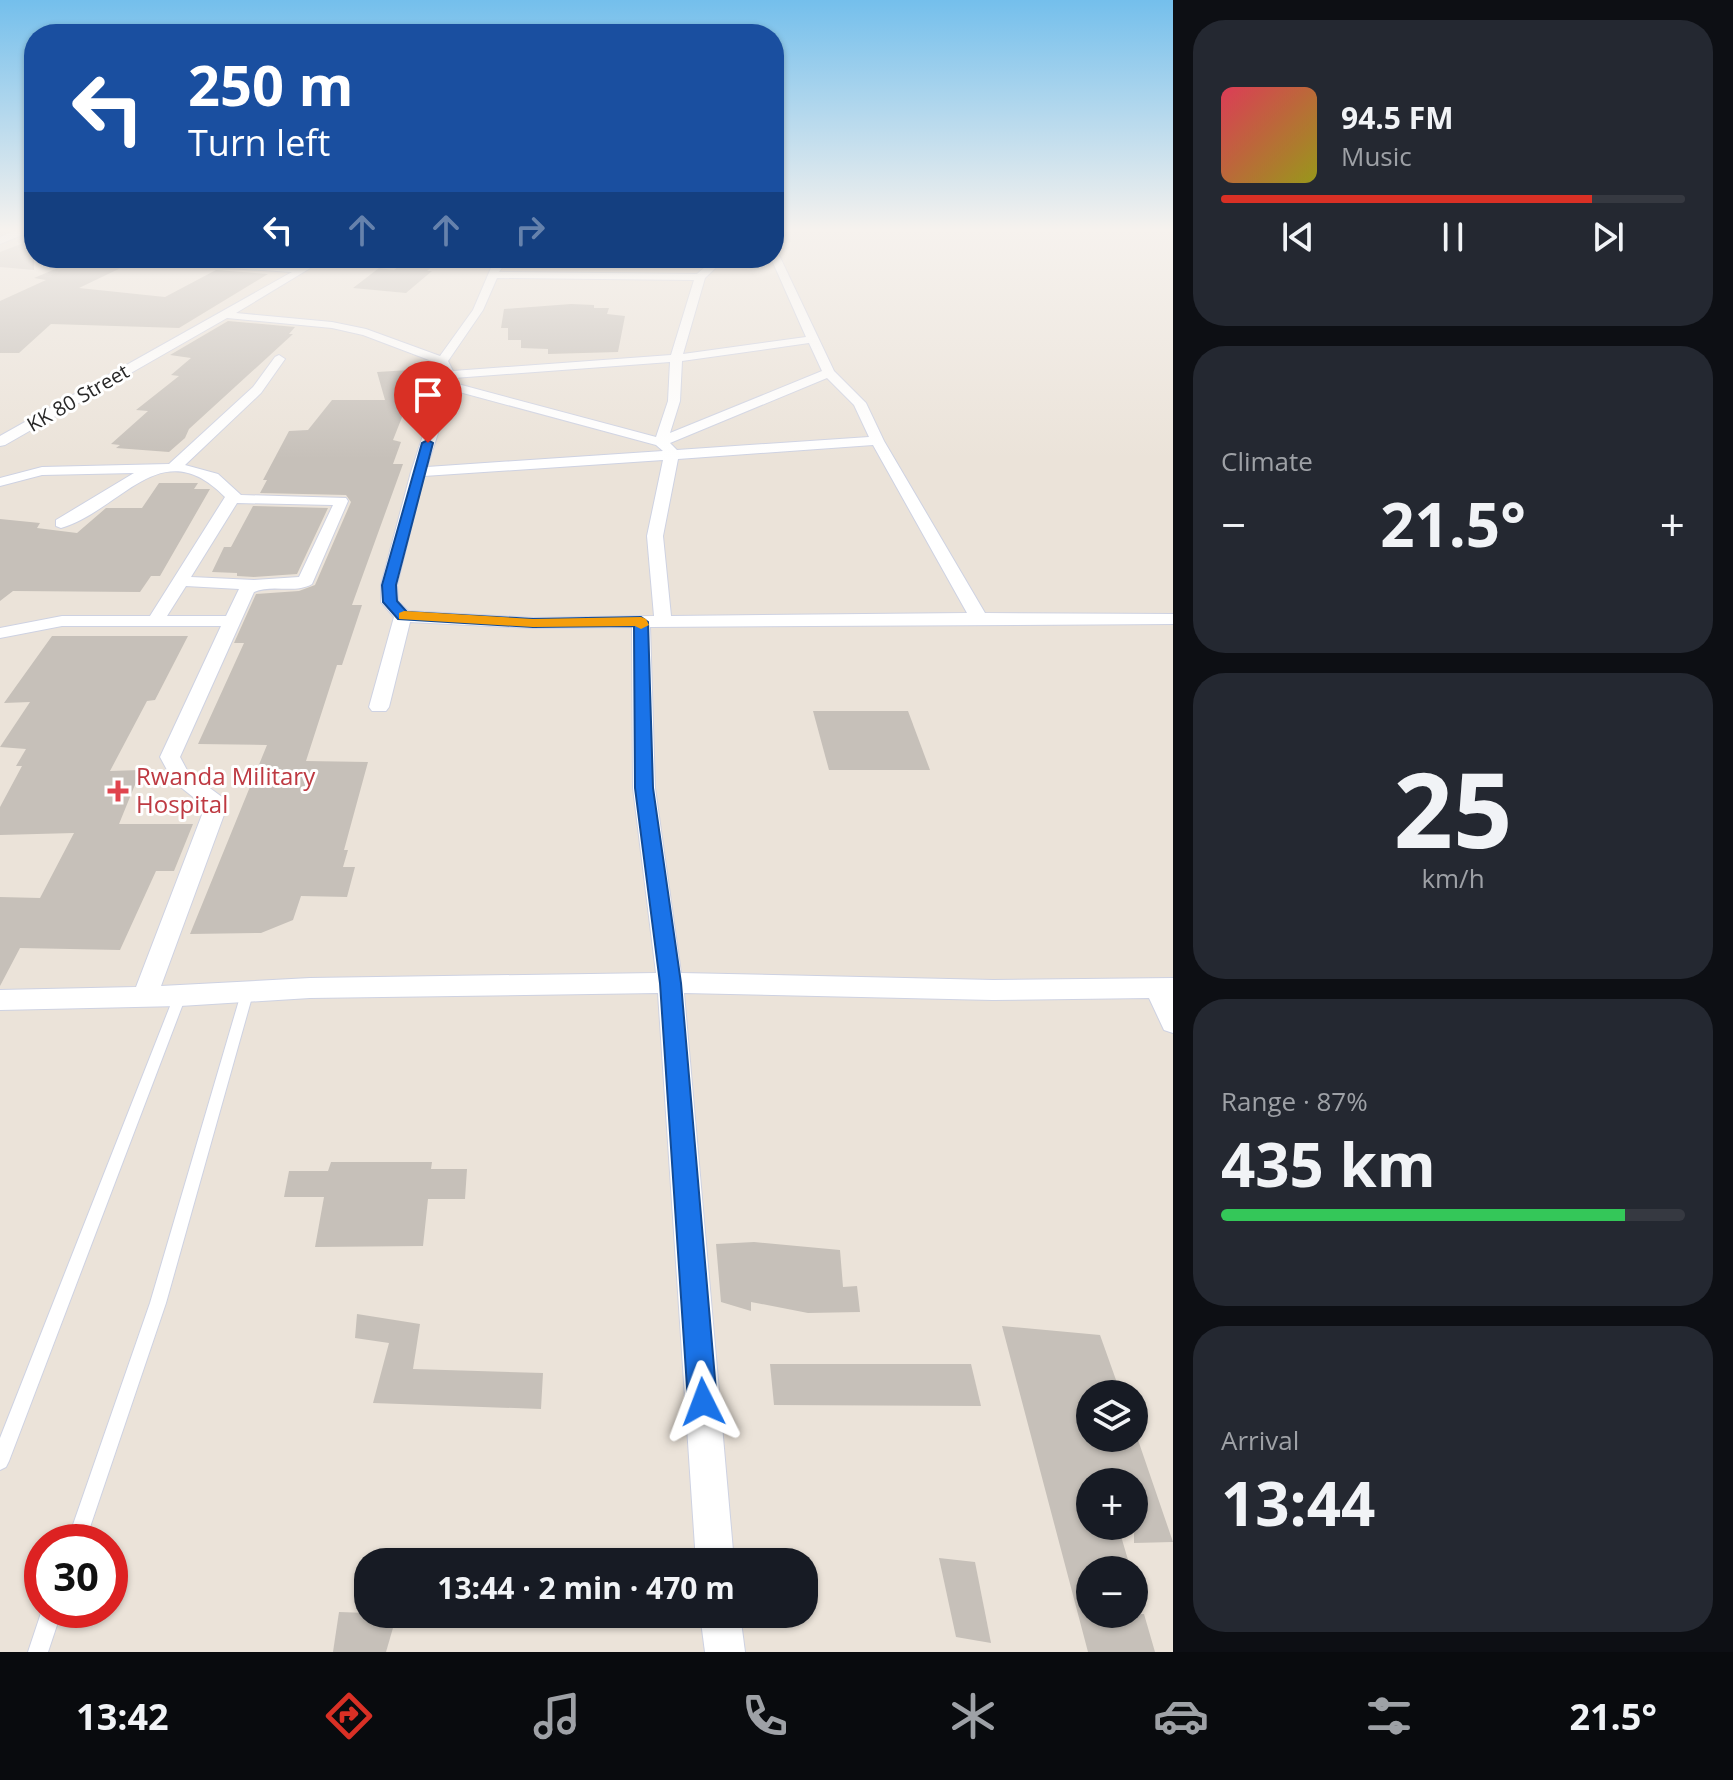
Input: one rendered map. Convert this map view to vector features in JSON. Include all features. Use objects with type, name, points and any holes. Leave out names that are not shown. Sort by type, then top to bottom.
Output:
[{"type":"street","name":"KK 80 Street","points":[[0,442],[245,305]]},
{"type":"street","points":[[442,361],[480,305]]},
{"type":"street","points":[[663,622],[655,536],[674,401],[676,358],[692,305]]},
{"type":"street","points":[[798,305],[829,373],[860,403],[877,441],[979,618]]},
{"type":"street","points":[[228,315],[344,327],[391,340],[442,361]]},
{"type":"street","points":[[448,380],[676,358],[815,339]]},
{"type":"street","points":[[173,468],[257,390],[279,359]]},
{"type":"street","points":[[442,361],[448,380],[418,472],[389,585],[390,602],[403,616],[533,623],[1173,619]]},
{"type":"street","points":[[448,380],[666,448],[829,373]]},
{"type":"street","points":[[418,472],[666,448],[877,441]]},
{"type":"street","points":[[0,482],[42,471],[173,468],[194,470],[214,477],[233,497],[341,501],[306,580],[302,583],[263,582],[247,589],[170,757],[171,766],[214,802],[214,812],[145,996]]},
{"type":"street","points":[[61,523],[150,469]]},
{"type":"street","points":[[156,620],[233,497]]},
{"type":"street","points":[[181,581],[257,585]]},
{"type":"street","points":[[379,707],[403,616]]},
{"type":"street","points":[[0,633],[62,621],[232,621]]},
{"type":"street","points":[[641,622],[644,788],[670,983],[714,1548]]},
{"type":"street","points":[[0,1000],[180,996],[248,989],[670,983],[993,990],[1165,989],[1173,1022]]},
{"type":"street","points":[[722,1628],[725,1652]]},
{"type":"lane","points":[[82,1524],[158,1303],[248,989]]},
{"type":"lane","points":[[0,1461],[180,996]]},
{"type":"lane","points":[[38,1652],[46,1628]]},
{"type":"building","points":[[0,305],[217,305],[179,328],[51,324],[19,353],[0,353]]},
{"type":"building","points":[[556,305],[609,308],[607,314],[625,316],[618,352],[548,354],[548,349],[521,348],[521,340],[508,340],[508,328],[501,328],[504,309]]},
{"type":"building","points":[[228,321],[295,327],[289,334],[293,334],[189,429],[185,438],[169,452],[116,448],[120,445],[111,444],[148,411],[136,410],[179,376],[171,375],[191,358],[170,355]]},
{"type":"building","points":[[410,370],[403,387],[414,387],[393,440],[401,442],[393,464],[403,464],[352,605],[362,605],[342,665],[337,665],[306,761],[368,762],[344,850],[348,850],[343,867],[355,867],[347,897],[301,896],[293,920],[261,933],[190,934],[267,745],[198,744],[244,643],[234,643],[256,594],[299,591],[315,585],[351,502],[346,495],[260,493],[267,480],[263,480],[289,431],[308,430],[332,400],[385,400],[377,372]]},
{"type":"building","points":[[159,483],[198,483],[194,489],[210,489],[160,576],[151,576],[140,592],[13,591],[0,601],[0,519],[40,523],[37,528],[77,533],[106,508],[142,508]]},
{"type":"building","points":[[253,506],[328,508],[297,574],[254,577],[212,572],[224,547],[231,547]]},
{"type":"building","points":[[52,636],[188,636],[155,700],[147,701],[110,771],[141,770],[119,824],[193,824],[174,871],[156,871],[120,950],[20,948],[0,986],[0,897],[40,898],[74,833],[0,835],[0,807],[22,766],[16,766],[26,749],[0,747],[30,702],[4,703]]},
{"type":"building","points":[[813,711],[908,711],[930,770],[829,770]]},
{"type":"building","points":[[331,1162],[432,1162],[431,1169],[467,1169],[465,1199],[428,1199],[423,1246],[315,1247],[324,1197],[284,1197],[289,1171],[328,1171]]},
{"type":"building","points":[[754,1242],[840,1250],[843,1287],[857,1286],[860,1312],[808,1313],[751,1302],[751,1311],[721,1302],[716,1244]]},
{"type":"building","points":[[357,1314],[420,1324],[413,1369],[543,1373],[541,1409],[373,1403],[389,1343],[355,1338]]},
{"type":"building","points":[[1002,1326],[1100,1335],[1116,1380],[1076,1380],[1076,1452],[1142,1452],[1148,1468],[1076,1468],[1076,1540],[1122,1540],[1127,1556],[1076,1556],[1076,1607]]},
{"type":"building","points":[[770,1364],[971,1364],[981,1406],[774,1405]]},
{"type":"building","points":[[1148,1469],[1173,1542],[1134,1543],[1134,1540],[1148,1540]]},
{"type":"building","points":[[939,1558],[975,1562],[991,1643],[956,1637]]},
{"type":"building","points":[[339,1612],[354,1613],[354,1628],[393,1628],[386,1652],[333,1652]]},
{"type":"building","points":[[1082,1628],[1148,1628],[1155,1652],[1088,1652]]},
{"type":"slow traffic","points":[[404,616],[533,623],[641,622],[641,625]]},
{"type":"place","name":"Rwanda Military Hospital","points":[[118,791]]},
{"type":"route","points":[[428,443],[389,585],[390,602],[403,616],[533,623],[641,622],[644,788],[670,983],[703,1402]]}]
